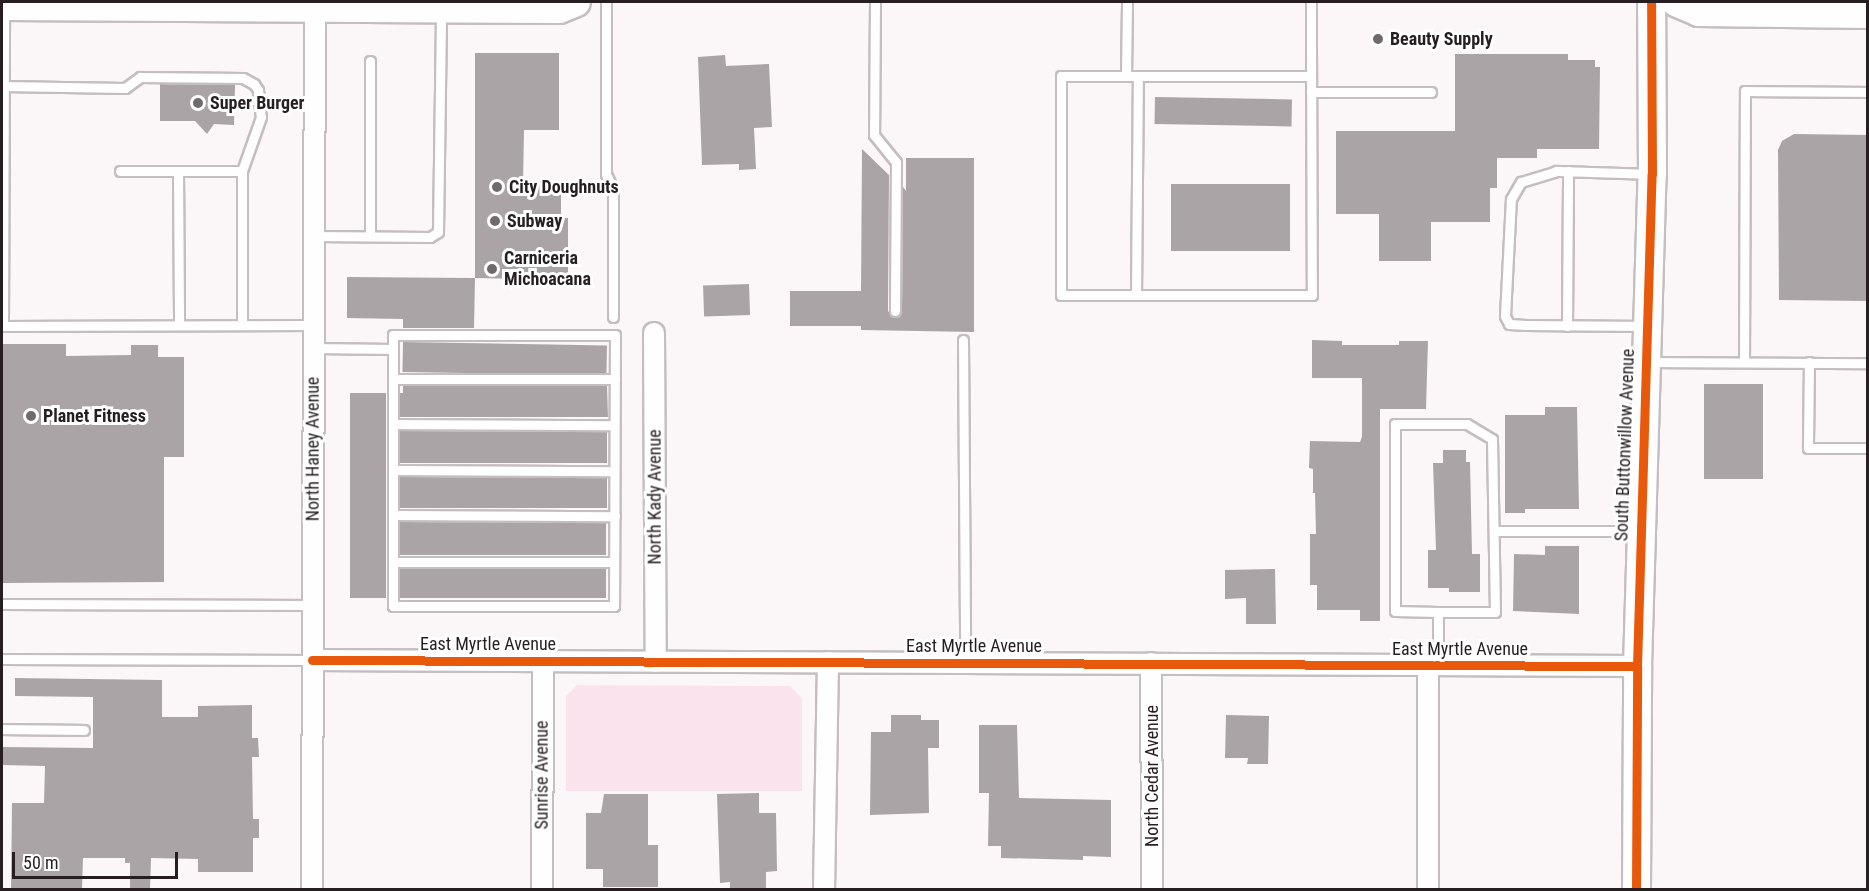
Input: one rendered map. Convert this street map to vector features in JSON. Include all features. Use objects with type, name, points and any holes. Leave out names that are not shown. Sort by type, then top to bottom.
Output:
[{"type":"street","points":[[3,4],[315,5],[441,10],[559,9],[576,2]]},
{"type":"street","name":"South Buttonwillow Avenue","points":[[1636,890],[1639,531],[1652,174],[1651,2]]},
{"type":"street","points":[[1675,2],[1698,12],[1868,14]]},
{"type":"street","name":"North Haney Avenue","points":[[312,890],[315,5]]},
{"type":"street","name":"North Kady Avenue","points":[[654,333],[656,662]]},
{"type":"street","name":"East Myrtle Avenue","points":[[312,660],[1637,666]]},
{"type":"street","name":"Sunrise Avenue","points":[[542,890],[543,661]]},
{"type":"street","points":[[824,890],[828,662]]},
{"type":"street","name":"North Cedar Avenue","points":[[1151,663],[1152,890]]},
{"type":"street","points":[[1428,890],[1433,666]]},
{"type":"lane","points":[[606,2],[606,174],[613,189],[613,317]]},
{"type":"lane","points":[[875,2],[874,135],[896,162],[895,311]]},
{"type":"lane","points":[[1126,76],[1127,2]]},
{"type":"lane","points":[[1311,2],[1312,296],[1061,296],[1061,76],[1311,76]]},
{"type":"lane","points":[[3,4],[2,326],[313,325]]},
{"type":"lane","points":[[313,236],[435,236],[440,226],[441,10]]},
{"type":"lane","points":[[370,61],[370,236]]},
{"type":"lane","points":[[1136,296],[1138,76]]},
{"type":"lane","points":[[3,86],[125,88],[140,77],[243,78],[254,84],[260,98],[261,117],[242,171],[242,324]]},
{"type":"lane","points":[[1744,362],[1745,91],[1868,92]]},
{"type":"lane","points":[[1311,92],[1431,92]]},
{"type":"lane","points":[[120,171],[242,171]]},
{"type":"lane","points":[[178,171],[179,325]]},
{"type":"lane","points":[[1646,326],[1509,324],[1505,316],[1511,199],[1521,183],[1534,176],[1568,171],[1652,174]]},
{"type":"lane","points":[[1567,326],[1568,171]]},
{"type":"lane","points":[[393,335],[615,335],[614,606],[393,606],[393,349],[393,335]]},
{"type":"lane","points":[[963,340],[965,662]]},
{"type":"lane","points":[[313,348],[393,349]]},
{"type":"lane","points":[[1644,362],[1868,363]]},
{"type":"lane","points":[[1809,362],[1808,448],[1868,448]]},
{"type":"lane","points":[[393,379],[615,379]]},
{"type":"lane","points":[[393,424],[614,425]]},
{"type":"lane","points":[[1395,424],[1467,424],[1492,439],[1495,612],[1438,612],[1395,611],[1395,424]]},
{"type":"lane","points":[[393,470],[614,471]]},
{"type":"lane","points":[[393,515],[615,516]]},
{"type":"lane","points":[[1494,531],[1639,531]]},
{"type":"lane","points":[[393,562],[614,562]]},
{"type":"lane","points":[[2,604],[312,605]]},
{"type":"lane","points":[[1433,666],[1438,612]]},
{"type":"lane","points":[[2,659],[312,660]]},
{"type":"lane","points":[[2,729],[84,730]]},
{"type":"shaded area","points":[[577,685],[790,686],[802,699],[802,791],[566,791],[566,696]]},
{"type":"building","points":[[475,53],[559,53],[559,130],[524,130],[523,184],[561,184],[561,218],[568,218],[568,275],[523,275],[523,279],[475,278]]},
{"type":"building","points":[[1455,54],[1568,54],[1568,60],[1595,60],[1595,67],[1600,67],[1599,149],[1537,149],[1537,158],[1497,158],[1497,188],[1490,188],[1490,222],[1431,222],[1431,261],[1379,261],[1379,214],[1336,214],[1336,131],[1455,131]]},
{"type":"building","points":[[725,55],[726,66],[769,64],[772,127],[754,128],[756,169],[739,170],[739,164],[702,165],[698,57]]},
{"type":"building","points":[[160,84],[235,85],[234,125],[214,124],[207,134],[195,121],[160,121]]},
{"type":"building","points":[[1155,97],[1292,99],[1292,126],[1155,124]]},
{"type":"building","points":[[1794,134],[1868,135],[1868,301],[1779,300],[1778,150],[1782,141]]},
{"type":"building","points":[[862,149],[889,175],[888,311],[894,318],[902,311],[903,187],[906,191],[906,158],[974,158],[974,332],[861,330],[861,326],[790,326],[790,291],[861,291]]},
{"type":"building","points":[[1171,184],[1290,184],[1290,251],[1171,251]]},
{"type":"building","points":[[347,277],[475,278],[474,328],[403,328],[403,319],[347,318]]},
{"type":"building","points":[[749,284],[750,315],[704,317],[703,286]]},
{"type":"building","points":[[1312,340],[1342,341],[1342,345],[1399,345],[1399,341],[1428,341],[1426,409],[1380,409],[1380,621],[1360,621],[1360,610],[1317,610],[1317,585],[1310,585],[1310,534],[1316,534],[1313,469],[1309,468],[1310,441],[1360,442],[1362,437],[1362,378],[1312,378]]},
{"type":"building","points":[[403,342],[607,346],[606,376],[402,372]]},
{"type":"building","points":[[2,344],[66,344],[66,356],[131,355],[131,345],[158,345],[158,357],[184,357],[184,457],[164,457],[164,582],[2,583]]},
{"type":"building","points":[[1704,384],[1763,384],[1763,479],[1704,479]]},
{"type":"building","points":[[403,386],[607,386],[608,417],[400,417],[400,393],[403,393]]},
{"type":"building","points":[[350,393],[386,393],[386,598],[350,598]]},
{"type":"building","points":[[1545,407],[1577,407],[1579,509],[1525,509],[1525,513],[1505,513],[1505,415],[1545,415]]},
{"type":"building","points":[[400,431],[607,431],[607,463],[400,463]]},
{"type":"building","points":[[1443,450],[1466,450],[1466,462],[1470,462],[1472,554],[1480,554],[1480,592],[1449,592],[1449,588],[1428,588],[1428,550],[1436,550],[1433,463],[1443,463]]},
{"type":"building","points":[[400,477],[607,477],[607,508],[400,508]]},
{"type":"building","points":[[400,522],[606,522],[606,555],[400,555]]},
{"type":"building","points":[[1545,546],[1579,546],[1579,614],[1513,611],[1514,554],[1545,555]]},
{"type":"building","points":[[400,569],[606,569],[606,598],[400,598]]},
{"type":"building","points":[[1275,569],[1276,624],[1246,624],[1246,598],[1225,599],[1225,570]]},
{"type":"building","points":[[15,678],[162,680],[162,717],[198,717],[198,706],[252,705],[252,738],[258,738],[259,757],[252,757],[253,819],[259,819],[259,838],[253,838],[253,872],[198,872],[198,859],[151,858],[150,890],[130,890],[130,863],[125,863],[125,858],[83,858],[82,890],[11,890],[12,803],[44,803],[45,766],[2,765],[2,747],[93,748],[93,697],[15,696]]},
{"type":"building","points":[[891,715],[921,715],[921,720],[939,720],[939,748],[928,748],[929,813],[870,815],[871,732],[891,732]]},
{"type":"building","points":[[1226,715],[1269,716],[1268,764],[1247,764],[1248,758],[1225,758]]},
{"type":"building","points":[[979,725],[1017,725],[1019,798],[1111,800],[1111,857],[1083,856],[1083,860],[1001,858],[1001,846],[988,846],[989,793],[979,793]]},
{"type":"building","points":[[759,793],[759,813],[776,813],[777,871],[766,872],[766,889],[730,890],[730,882],[720,883],[717,794]]},
{"type":"building","points":[[604,794],[648,794],[648,845],[658,845],[658,887],[603,887],[603,869],[586,869],[586,813],[601,813]]},
{"type":"cycle path","points":[[1636,890],[1637,666],[1652,174],[1651,2]]},
{"type":"cycle path","points":[[312,660],[1637,666]]},
{"type":"place","name":"Beauty Supply","points":[[1378,39]]},
{"type":"place","name":"Super Burger","points":[[198,103]]},
{"type":"place","name":"City Doughnuts","points":[[497,187]]},
{"type":"place","name":"Subway","points":[[495,221]]},
{"type":"place","name":"Carniceria Michoacana","points":[[492,269]]},
{"type":"place","name":"Planet Fitness","points":[[31,416]]}]
